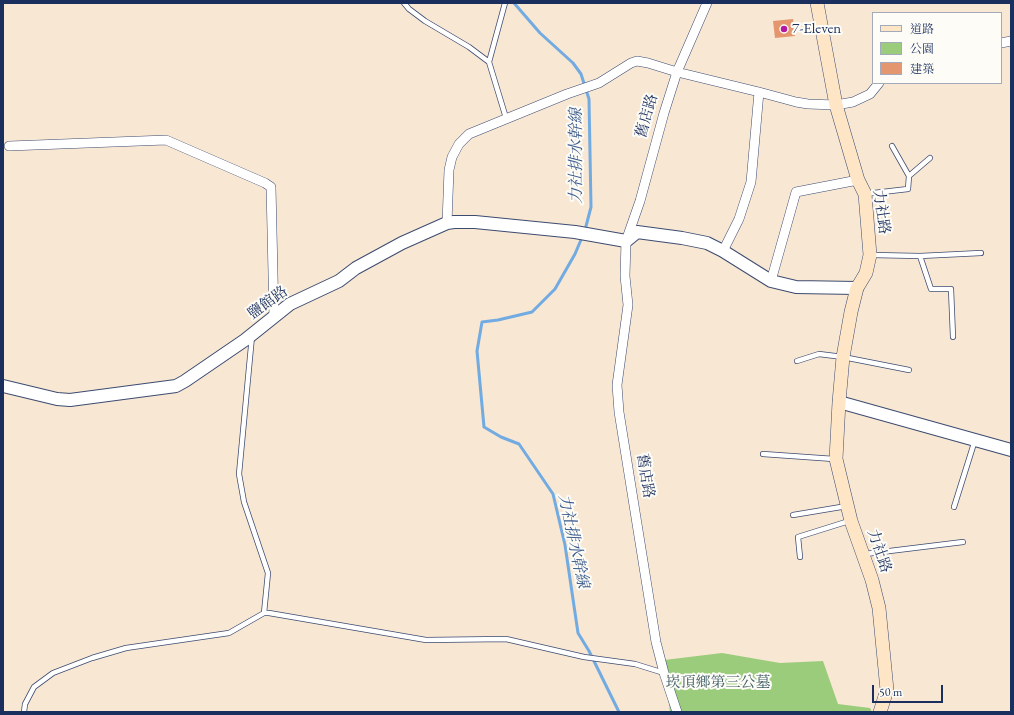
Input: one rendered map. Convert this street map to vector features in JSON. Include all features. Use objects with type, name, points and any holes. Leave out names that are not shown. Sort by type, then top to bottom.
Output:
[{"type":"main road","name":"力社路","points":[[817,3],[836,105],[858,180],[865,194],[870,255],[866,273],[857,288],[843,357],[836,459],[851,521],[864,554],[879,608],[887,690],[880,712]]},
{"type":"street","name":"舊店路","points":[[677,712],[664,673],[656,642],[618,405],[617,385],[628,305],[625,276],[626,241],[640,201],[677,72],[707,3]]},
{"type":"street","points":[[447,223],[449,170],[452,157],[459,144],[469,134],[567,94],[599,83],[631,63],[637,61],[796,102],[836,105],[852,102],[870,94],[878,84]]},
{"type":"street","points":[[723,251],[739,219],[751,182],[759,92]]},
{"type":"street","points":[[9,146],[166,140],[265,183],[271,187],[274,317]]},
{"type":"street","points":[[771,281],[796,192],[858,180]]},
{"type":"street","name":"鹽館路","points":[[3,386],[57,399],[70,400],[176,386],[252,334],[290,304],[339,281],[356,268],[402,242],[447,223],[475,222],[575,232],[626,241]]},
{"type":"street","points":[[626,241],[637,232],[707,243],[723,251],[771,281],[796,287],[857,288]]},
{"type":"street","points":[[839,402],[1011,450]]},
{"type":"lane","points":[[404,3],[409,9],[425,21],[469,47],[489,62]]},
{"type":"lane","points":[[505,3],[489,62],[506,118]]},
{"type":"lane","points":[[865,194],[908,189],[909,176],[892,146]]},
{"type":"lane","points":[[909,176],[930,158]]},
{"type":"lane","points":[[870,255],[920,256],[981,253]]},
{"type":"lane","points":[[920,256],[931,289],[951,289],[953,337]]},
{"type":"lane","points":[[252,334],[239,474],[244,502],[268,573],[264,613]]},
{"type":"lane","points":[[797,361],[819,354],[843,357],[909,370]]},
{"type":"lane","points":[[954,507],[975,440]]},
{"type":"lane","points":[[763,454],[836,459]]},
{"type":"lane","points":[[792,515],[847,506]]},
{"type":"lane","points":[[800,557],[798,537],[851,521]]},
{"type":"lane","points":[[864,554],[963,542]]},
{"type":"lane","points":[[24,712],[25,704],[34,687],[52,673],[92,658],[126,648],[229,633],[264,613],[426,640],[506,639],[584,657],[635,664],[664,673]]},
{"type":"green space","name":"崁頂鄉第三公墓","points":[[722,653],[780,663],[823,661],[838,704],[870,708],[872,712],[670,712],[667,689],[656,661]]},
{"type":"building","name":"7-Eleven","points":[[793,19],[795,36],[775,38],[773,21]]},
{"type":"waterway","name":"力社排水幹線","points":[[514,3],[540,33],[573,63],[581,74],[589,99],[591,207],[585,230]]},
{"type":"waterway","name":"力社排水幹線","points":[[583,235],[575,254],[555,289],[532,312],[482,322],[477,351],[484,427],[501,437],[519,444],[553,494],[565,545],[578,633],[589,651],[619,712]]},
{"type":"place","name":"7-Eleven","points":[[784,29]]}]
